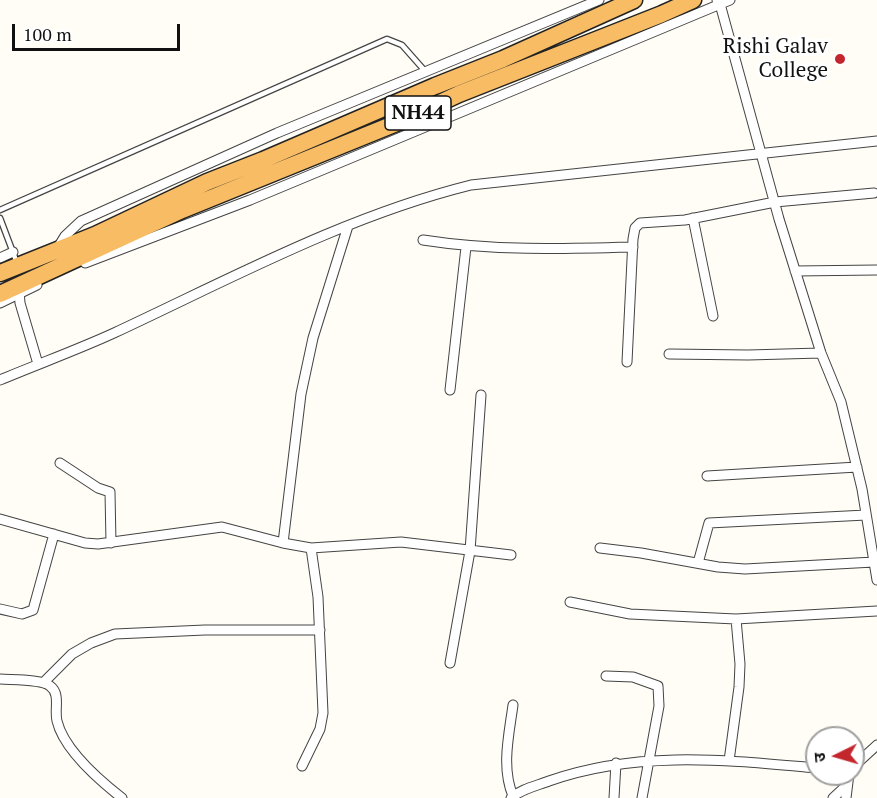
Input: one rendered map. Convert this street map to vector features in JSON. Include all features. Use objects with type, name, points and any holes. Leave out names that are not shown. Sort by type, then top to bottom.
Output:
[{"type":"highway","name":"NH44","points":[[0,294],[19,290],[101,246],[207,182],[416,93],[503,59],[634,0]]},
{"type":"highway","name":"NH44","points":[[0,273],[16,260],[56,251],[95,235],[182,210],[399,122],[459,94],[693,0]]},
{"type":"street","points":[[56,251],[65,236],[81,220],[425,71],[599,0]]},
{"type":"street","points":[[0,303],[19,290],[250,200],[722,1],[761,153],[795,271],[821,353],[841,402],[875,550],[877,580]]},
{"type":"street","points":[[0,380],[111,335],[226,279],[414,200],[471,185],[877,141]]},
{"type":"street","points":[[627,362],[633,248],[635,228],[640,224],[693,218],[775,202],[874,193]]},
{"type":"street","points":[[693,218],[713,316]]},
{"type":"street","points":[[283,543],[301,394],[313,338],[348,226]]},
{"type":"street","points":[[423,240],[466,247],[545,250],[633,248]]},
{"type":"street","points":[[450,390],[466,247]]},
{"type":"street","points":[[0,258],[16,260]]},
{"type":"street","points":[[795,271],[877,270]]},
{"type":"street","points":[[19,290],[38,364]]},
{"type":"street","points":[[669,354],[821,353]]},
{"type":"street","points":[[450,663],[470,551],[481,395]]},
{"type":"street","points":[[60,463],[98,488],[110,492],[111,543]]},
{"type":"street","points":[[707,476],[857,467]]},
{"type":"street","points":[[698,563],[709,523],[866,515]]},
{"type":"street","points":[[0,519],[85,543],[111,543],[222,528],[311,548],[401,542],[511,555]]},
{"type":"street","points":[[0,609],[21,614],[33,610],[54,534]]},
{"type":"street","points":[[302,766],[322,721],[320,630],[311,548]]},
{"type":"street","points":[[600,548],[718,567],[745,569],[874,562]]},
{"type":"street","points":[[570,602],[630,614],[736,620],[877,611]]},
{"type":"street","points":[[729,761],[739,687],[740,664],[736,620]]},
{"type":"street","points":[[44,682],[72,654],[91,643],[115,634],[205,630],[320,630]]},
{"type":"street","points":[[606,676],[633,677],[658,686],[659,706],[647,761],[642,798]]},
{"type":"street","points":[[0,679],[44,682],[52,687],[56,694],[56,720],[64,737],[78,757],[120,798]]},
{"type":"street","points":[[513,705],[506,763],[507,781],[512,797],[567,775],[616,764],[647,761],[729,761],[805,767]]},
{"type":"street","points":[[865,756],[877,745]]},
{"type":"street","points":[[614,798],[616,764]]},
{"type":"street","points":[[833,798],[846,786]]},
{"type":"lane","points":[[0,210],[387,39],[402,45],[425,71]]},
{"type":"lane","points":[[0,218],[16,260]]},
{"type":"place","name":"Rishi Galav College","points":[[840,59]]}]
